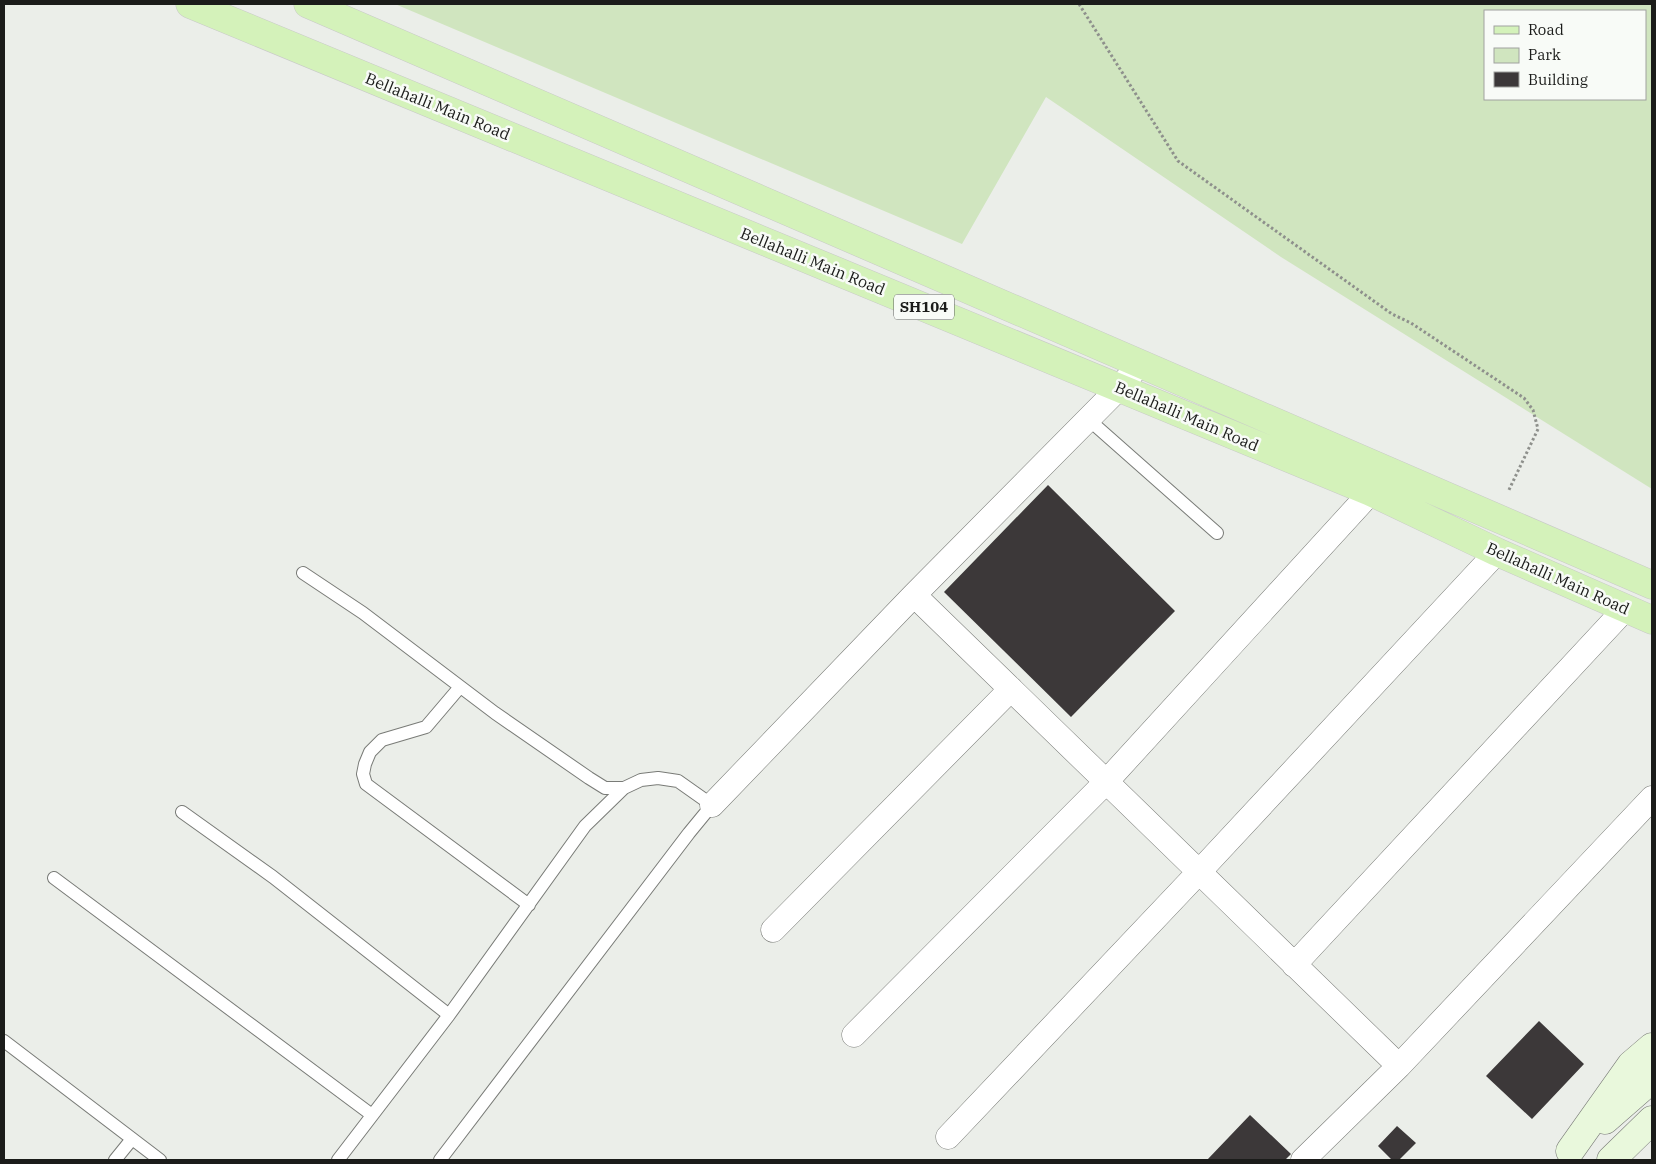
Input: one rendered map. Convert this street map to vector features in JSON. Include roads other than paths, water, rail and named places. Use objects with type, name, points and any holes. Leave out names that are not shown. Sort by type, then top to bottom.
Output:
[{"type":"main road","name":"Bellahalli Main Road","points":[[190,4],[1371,492],[1497,552],[1652,620]]},
{"type":"main road","name":"Bellahalli Main Road","points":[[308,4],[1652,585]]},
{"type":"main road","points":[[1566,1156],[1631,1065],[1652,1047]]},
{"type":"main road","points":[[1566,1156],[1652,1079]]},
{"type":"main road","points":[[1611,1160],[1652,1120]]},
{"type":"main road","points":[[1618,1160],[1652,1142]]},
{"type":"street","points":[[712,805],[914,595],[1120,388],[1140,364]]},
{"type":"street","points":[[854,1035],[1106,782],[1371,492]]},
{"type":"street","points":[[948,1137],[1199,872],[1497,552]]},
{"type":"street","points":[[914,595],[1399,1066]]},
{"type":"street","points":[[1294,965],[1625,609]]},
{"type":"street","points":[[772,930],[1012,689]]},
{"type":"street","points":[[1303,1160],[1399,1066],[1652,798]]},
{"type":"lane","points":[[1088,419],[1217,533]]},
{"type":"lane","points":[[303,573],[363,613],[495,713],[589,778],[605,788],[624,788]]},
{"type":"lane","points":[[460,686],[426,727],[382,740],[370,752],[363,774],[366,784],[529,905]]},
{"type":"lane","points":[[338,1160],[449,1015],[585,826],[624,788],[641,780],[658,778],[678,781],[712,805],[440,1160]]},
{"type":"lane","points":[[182,812],[273,877],[449,1015]]},
{"type":"lane","points":[[54,878],[372,1115]]},
{"type":"lane","points":[[4,1041],[160,1160]]},
{"type":"lane","points":[[115,1160],[132,1139]]}]
